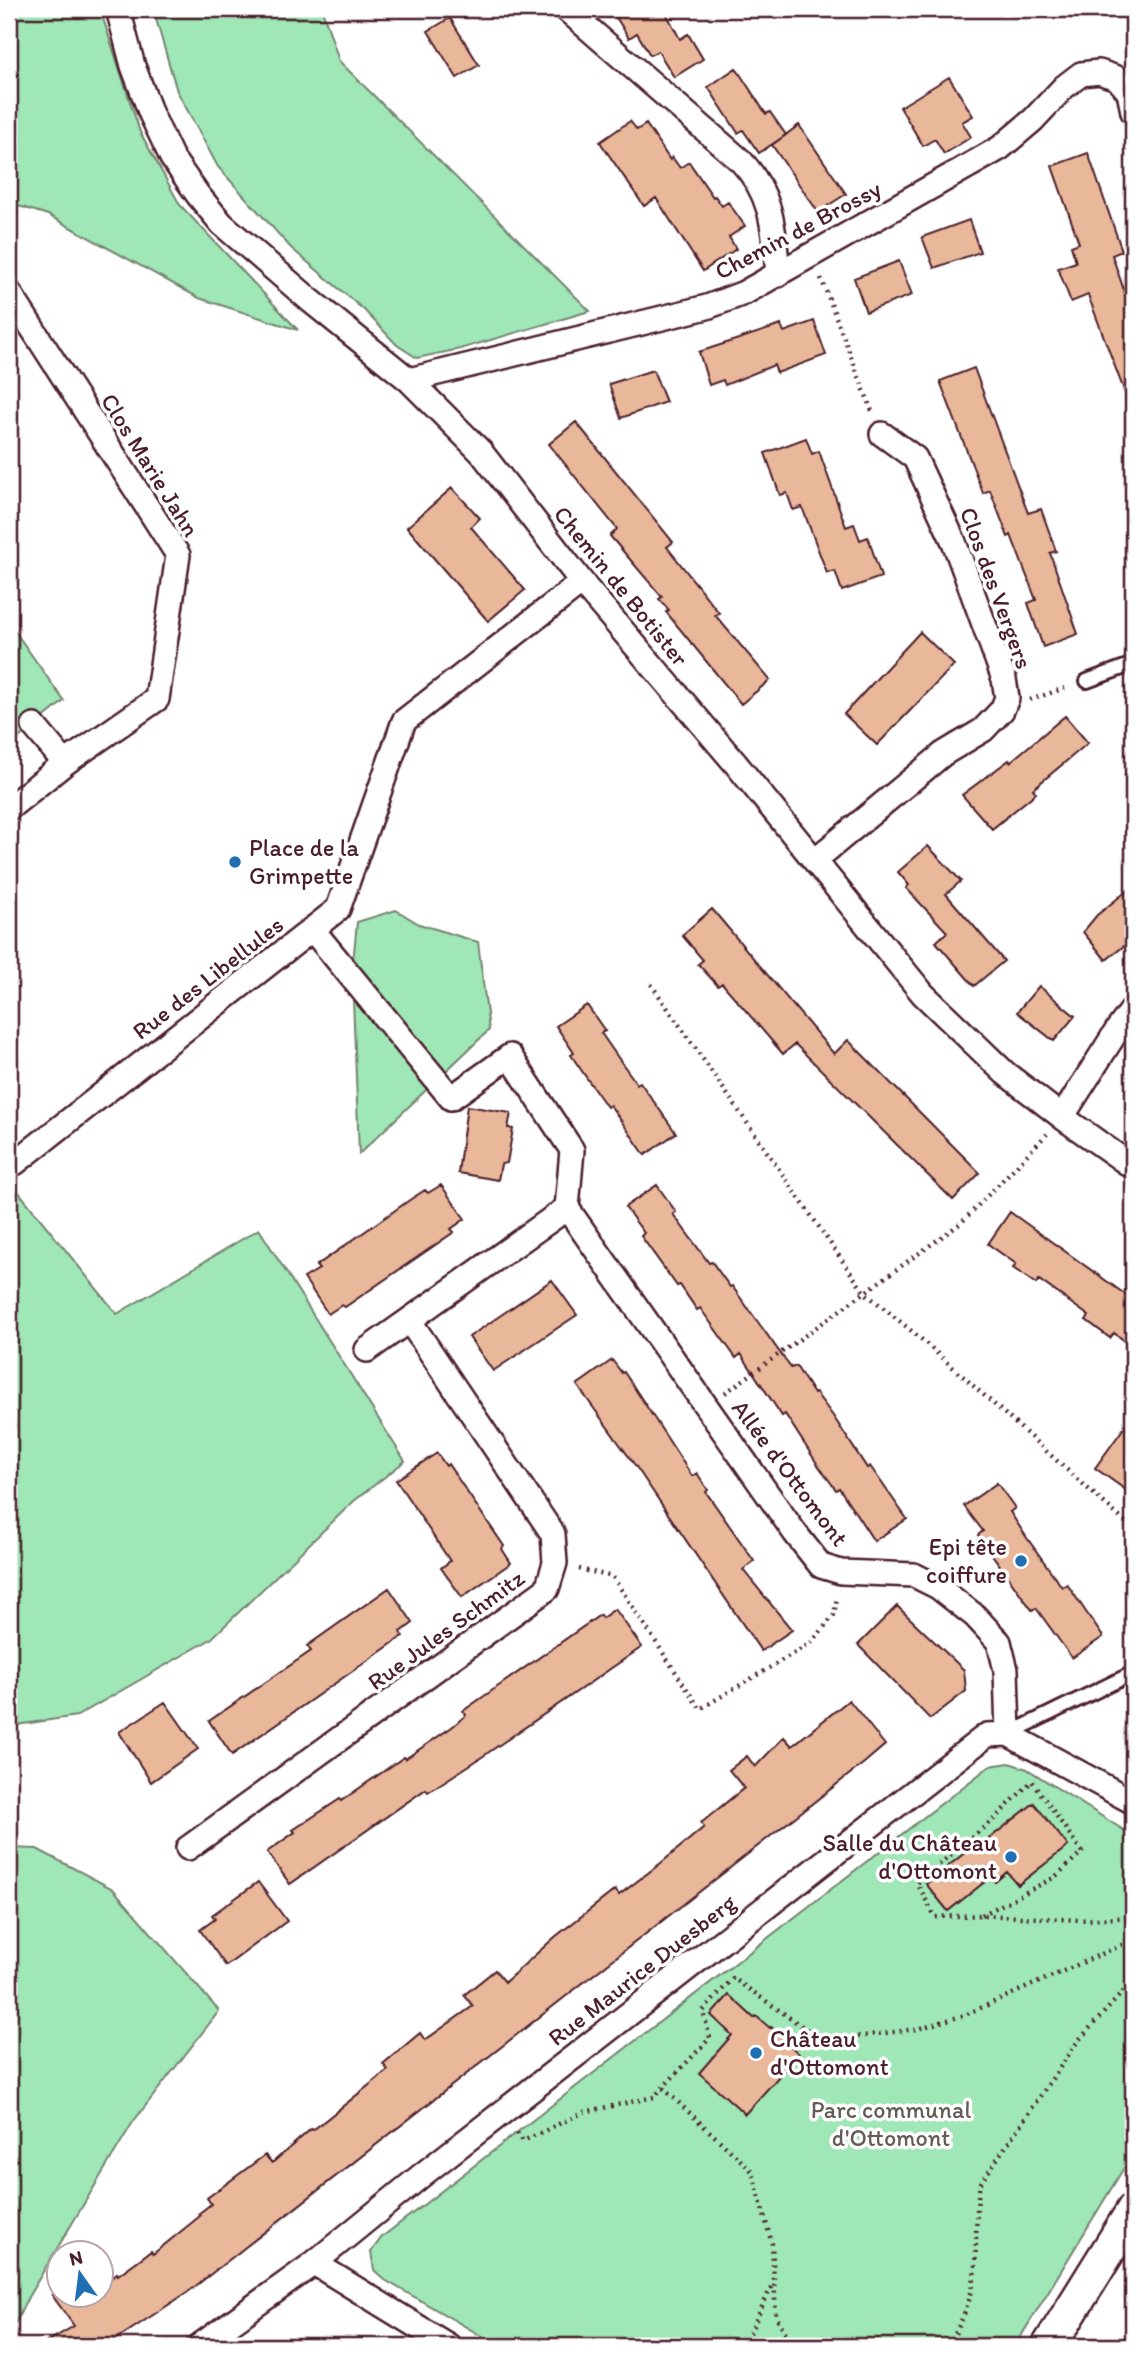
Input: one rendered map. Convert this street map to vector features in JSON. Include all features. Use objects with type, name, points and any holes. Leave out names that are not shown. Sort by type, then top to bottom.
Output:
[{"type":"street","name":"Chemin de Botister","points":[[118,9],[133,66],[151,114],[172,158],[222,224],[409,380],[481,452],[582,582],[816,860],[923,993],[1005,1073],[1133,1167]]},
{"type":"street","points":[[566,9],[756,177],[774,221],[778,275]]},
{"type":"street","name":"Chemin de Brossy","points":[[409,380],[707,307],[744,293],[1000,148],[1033,120],[1064,87],[1081,75],[1099,72],[1117,78],[1132,98]]},
{"type":"street","name":"Clos Marie Jahn","points":[[9,292],[178,555],[157,699],[65,763],[9,808]]},
{"type":"street","name":"Clos des Vergers","points":[[816,860],[943,754],[983,730],[1002,710],[1007,698],[1004,679],[954,542],[915,458],[882,434]]},
{"type":"street","name":"Rue des Libellules","points":[[9,1155],[15,1163],[338,909],[404,721],[582,582]]},
{"type":"street","points":[[34,726],[65,763]]},
{"type":"street","points":[[312,929],[451,1098],[510,1056],[572,1150],[567,1208],[367,1350]]},
{"type":"street","points":[[1062,1117],[1133,1009]]},
{"type":"street","name":"Allée d'Ottomont","points":[[567,1208],[821,1566],[841,1572],[914,1575],[938,1587],[975,1616],[999,1642],[1006,1670],[1008,1734]]},
{"type":"street","name":"Rue Jules Schmitz","points":[[188,1848],[547,1589],[555,1563],[553,1534],[409,1320]]},
{"type":"street","points":[[1008,1734],[1133,1802]]},
{"type":"street","name":"Rue Maurice Duesberg","points":[[198,2346],[314,2263],[500,2114],[987,1735],[1008,1734]]},
{"type":"street","points":[[1048,2346],[1133,2211]]},
{"type":"street","points":[[314,2263],[449,2346]]},
{"type":"lane","points":[[1087,681],[1133,664]]},
{"type":"lane","points":[[1008,1734],[1133,1673]]},
{"type":"path","points":[[812,256],[882,434]]},
{"type":"path","points":[[1005,704],[1023,702],[1087,681]]},
{"type":"path","points":[[651,984],[864,1292],[919,1337],[1133,1529]]},
{"type":"path","points":[[707,1406],[961,1223],[1062,1117]]},
{"type":"path","points":[[555,1563],[613,1577],[700,1709],[811,1643],[834,1615],[841,1572]]},
{"type":"path","points":[[982,1915],[1055,1877],[1082,1852],[1032,1781],[995,1819],[917,1883],[935,1917],[982,1915],[1080,1920],[1133,1917]]},
{"type":"path","points":[[500,2114],[523,2141],[584,2112],[654,2097],[710,2038],[704,2011],[733,1978],[823,2041],[917,2029],[965,2015],[1133,1940]]},
{"type":"path","points":[[949,2346],[973,2288],[976,2209],[980,2184],[1079,2041],[1133,1982]]},
{"type":"path","points":[[663,2088],[752,2171],[772,2244],[776,2316],[793,2346]]},
{"type":"path","points":[[744,2346],[773,2282]]},
{"type":"green space","points":[[9,9],[100,9],[140,132],[180,205],[298,330],[199,298],[48,215],[9,203]]},
{"type":"green space","points":[[153,9],[322,9],[339,61],[590,311],[460,349],[417,358],[397,345],[364,310],[291,248],[218,167],[177,91]]},
{"type":"green space","points":[[9,623],[64,701],[9,746]]},
{"type":"green space","points":[[396,910],[419,924],[478,942],[489,1030],[359,1154],[352,973],[357,922]]},
{"type":"green space","points":[[9,1180],[117,1314],[259,1229],[405,1461],[354,1501],[211,1639],[77,1716],[9,1726]]},
{"type":"green space","name":"Parc communal d'Ottomont","points":[[1009,1763],[1027,1769],[1133,1836],[1133,2153],[1015,2346],[499,2346],[385,2280],[374,2270],[371,2252],[382,2237],[990,1766]]},
{"type":"green space","points":[[9,1848],[37,1849],[113,1889],[219,2011],[133,2122],[62,2240],[46,2240],[46,2267],[12,2330],[9,2326]]},
{"type":"building","points":[[611,9],[673,9],[666,13],[680,39],[688,34],[703,59],[674,77],[658,51],[650,55],[637,33],[629,38]]},
{"type":"building","points":[[450,18],[479,65],[457,78],[428,31]]},
{"type":"building","points":[[736,68],[766,114],[770,112],[786,135],[759,153],[743,130],[738,133],[708,87]]},
{"type":"building","points":[[949,77],[973,116],[962,122],[971,137],[944,154],[935,139],[923,146],[900,107]]},
{"type":"building","points":[[630,121],[637,130],[646,124],[670,160],[672,157],[680,168],[689,162],[713,197],[715,196],[722,206],[728,202],[745,226],[729,237],[736,249],[703,271],[656,198],[644,206],[600,142]]},
{"type":"building","points":[[799,125],[846,194],[818,212],[772,145]]},
{"type":"building","points":[[1088,153],[1122,251],[1112,255],[1133,317],[1133,409],[1088,295],[1071,302],[1058,268],[1076,262],[1071,246],[1079,243],[1052,166]]},
{"type":"building","points":[[969,220],[980,252],[934,268],[922,237]]},
{"type":"building","points":[[899,261],[912,295],[866,312],[854,278]]},
{"type":"building","points":[[814,321],[826,355],[777,373],[774,365],[725,385],[723,380],[709,385],[699,352],[781,325],[784,332]]},
{"type":"building","points":[[974,368],[1028,513],[1041,509],[1056,551],[1050,553],[1078,634],[1043,647],[1028,603],[1036,600],[1011,535],[1008,537],[990,490],[983,493],[940,381]]},
{"type":"building","points":[[653,370],[666,402],[621,418],[609,384]]},
{"type":"building","points":[[576,422],[673,542],[667,547],[719,613],[715,615],[770,680],[741,704],[666,612],[669,610],[659,599],[662,597],[610,536],[617,529],[549,444]]},
{"type":"building","points":[[806,438],[812,454],[819,451],[846,527],[854,524],[860,540],[868,537],[881,577],[842,591],[835,571],[827,573],[802,507],[793,510],[787,493],[780,495],[765,453]]},
{"type":"building","points":[[452,488],[480,518],[471,527],[525,590],[488,621],[407,527]]},
{"type":"building","points":[[920,632],[954,665],[877,745],[844,714]]},
{"type":"building","points":[[1065,716],[1088,743],[1033,789],[1036,793],[992,829],[962,795],[1009,760],[1010,762]]},
{"type":"building","points":[[928,846],[961,881],[946,894],[1004,961],[974,986],[936,942],[947,932],[906,888],[909,885],[898,872]]},
{"type":"building","points":[[1133,886],[1133,939],[1106,960],[1083,932],[1097,915]]},
{"type":"building","points":[[712,909],[834,1054],[848,1040],[980,1173],[953,1200],[795,1044],[783,1054],[722,983],[718,986],[698,964],[703,960],[682,935]]},
{"type":"building","points":[[1039,986],[1075,1016],[1054,1041],[1017,1012]]},
{"type":"building","points":[[587,1005],[605,1031],[601,1033],[619,1059],[637,1084],[640,1082],[676,1133],[645,1155],[610,1105],[607,1107],[588,1080],[556,1026]]},
{"type":"building","points":[[467,1106],[511,1113],[508,1128],[513,1129],[507,1163],[501,1164],[498,1180],[458,1173]]},
{"type":"building","points":[[441,1185],[465,1219],[451,1229],[454,1232],[345,1307],[342,1305],[328,1314],[304,1278],[319,1269],[316,1266],[411,1199],[425,1190],[428,1193]]},
{"type":"building","points":[[657,1185],[676,1212],[673,1214],[709,1263],[712,1262],[730,1287],[732,1286],[791,1368],[796,1366],[867,1468],[870,1466],[907,1519],[874,1541],[839,1488],[836,1490],[818,1465],[785,1414],[782,1416],[741,1354],[736,1358],[700,1308],[697,1310],[680,1285],[677,1286],[641,1236],[644,1233],[625,1207]]},
{"type":"building","points":[[1010,1212],[1133,1300],[1133,1347],[1114,1333],[1110,1338],[1086,1320],[1089,1316],[1039,1280],[1036,1284],[1013,1268],[1016,1264],[988,1244]]},
{"type":"building","points":[[552,1280],[577,1315],[493,1371],[469,1337]]},
{"type":"building","points":[[612,1360],[622,1373],[624,1372],[692,1476],[697,1473],[708,1490],[706,1492],[754,1561],[743,1570],[792,1630],[761,1651],[637,1468],[577,1385]]},
{"type":"building","points":[[1133,1415],[1133,1495],[1095,1468]]},
{"type":"building","points":[[437,1453],[446,1466],[448,1464],[504,1546],[502,1549],[511,1563],[462,1597],[441,1568],[450,1561],[396,1480]]},
{"type":"building","points":[[997,1483],[1015,1508],[1010,1512],[1027,1538],[1062,1587],[1067,1584],[1103,1637],[1072,1658],[1036,1608],[1032,1610],[978,1535],[983,1531],[964,1506]]},
{"type":"building","points":[[389,1588],[413,1623],[401,1632],[403,1636],[232,1755],[209,1721],[311,1651],[307,1646]]},
{"type":"building","points":[[897,1606],[964,1670],[966,1691],[930,1719],[858,1645]]},
{"type":"building","points":[[615,1609],[642,1647],[476,1761],[428,1792],[426,1789],[290,1884],[267,1852],[295,1832],[293,1830],[452,1727],[466,1715],[463,1711],[600,1615],[602,1618]]},
{"type":"building","points":[[849,1700],[885,1745],[188,2292],[106,2346],[40,2346],[74,2326],[63,2310],[116,2310],[116,2274],[118,2275],[151,2251],[153,2254],[200,2216],[198,2214],[211,2204],[207,2198],[265,2155],[272,2163],[311,2129],[388,2070],[383,2064],[420,2033],[425,2040],[473,2006],[464,1995],[495,1970],[505,1982],[555,1937],[615,1890],[619,1895],[661,1863],[704,1827],[701,1823],[744,1788],[729,1770],[747,1756],[755,1767],[784,1737],[792,1746]]},
{"type":"building","points":[[165,1702],[198,1749],[151,1782],[119,1732]]},
{"type":"building","name":"Salle du Château d'Ottomont","points":[[1034,1803],[1068,1846],[1018,1885],[1007,1872],[995,1882],[991,1877],[948,1911],[926,1884],[977,1843],[980,1846]]},
{"type":"building","points":[[258,1882],[287,1921],[226,1966],[200,1930],[215,1919],[212,1915]]},
{"type":"building","name":"Château d'Ottomont","points":[[729,1995],[754,2018],[756,2016],[771,2027],[799,2054],[745,2114],[699,2073],[732,2035],[711,2015]]},
{"type":"place","name":"Place de la Grimpette","points":[[235,862]]},
{"type":"place","name":"Epi tête coiffure","points":[[1021,1561]]},
{"type":"place","name":"Salle du Château d'Ottomont","points":[[1011,1857]]},
{"type":"place","name":"Château d'Ottomont","points":[[756,2053]]}]
